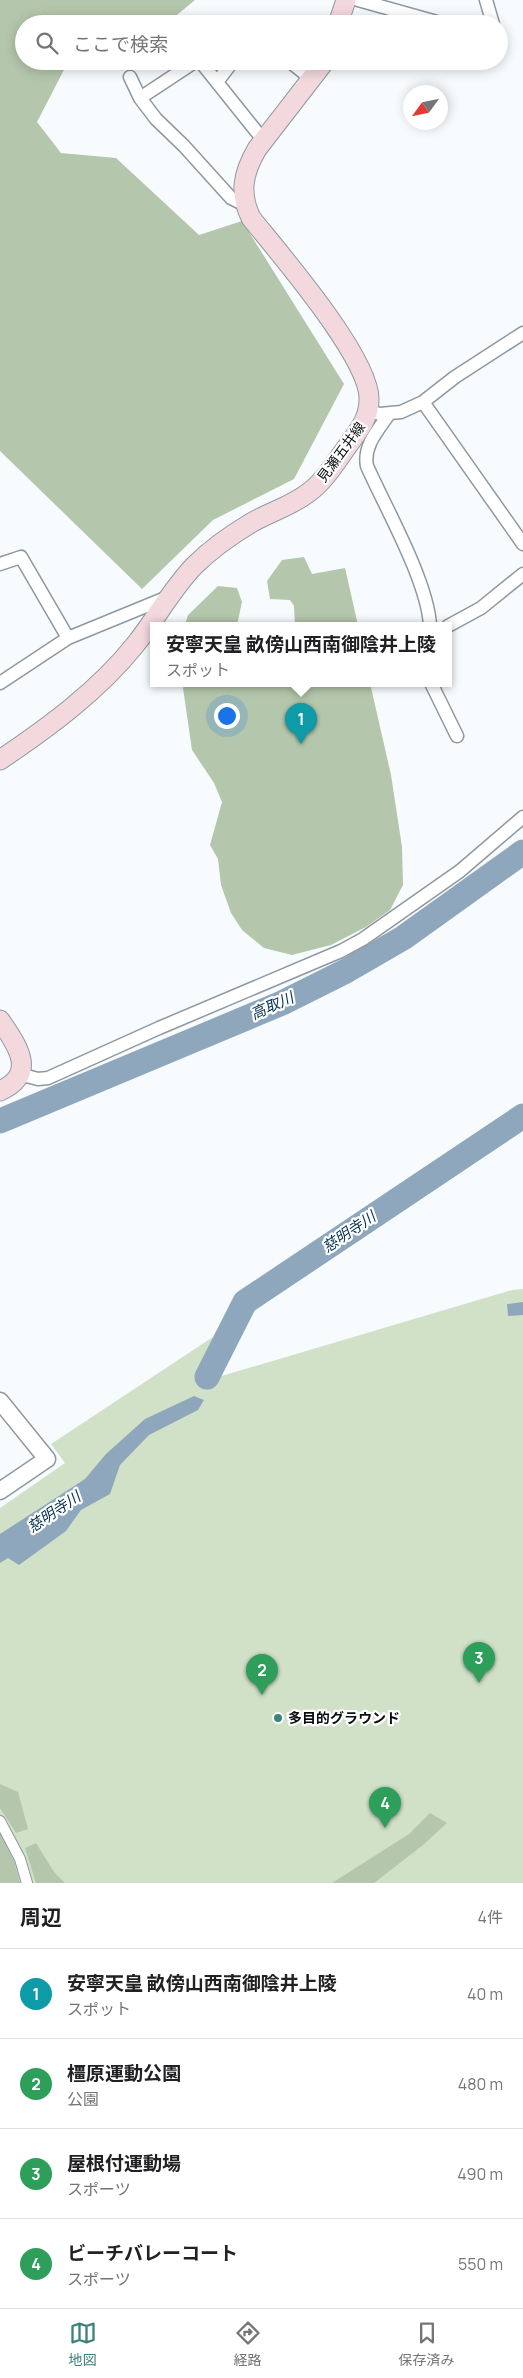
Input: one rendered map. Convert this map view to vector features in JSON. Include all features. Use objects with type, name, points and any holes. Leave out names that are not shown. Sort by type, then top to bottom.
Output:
[{"type":"main road","points":[[341,15],[346,0]]},
{"type":"main road","name":"見瀬五井線","points":[[152,622],[194,567],[231,536],[252,522],[297,500],[322,481],[365,422],[368,411],[368,387],[356,359],[311,294],[251,218],[245,205],[242,191],[248,165],[318,70]]},
{"type":"main road","name":"見瀬五井線","points":[[0,760],[57,720],[109,672],[136,644],[150,624]]},
{"type":"main road","points":[[0,1020],[20,1054],[22,1064],[14,1082],[0,1091]]},
{"type":"street","points":[[358,0],[412,15]]},
{"type":"street","points":[[486,0],[490,15]]},
{"type":"street","points":[[140,98],[182,70]]},
{"type":"street","points":[[207,70],[264,141]]},
{"type":"street","points":[[217,82],[226,70]]},
{"type":"street","points":[[300,70],[312,79]]},
{"type":"street","points":[[130,77],[140,98],[156,119],[184,146],[231,198],[245,205]]},
{"type":"street","points":[[368,411],[389,414],[401,412],[423,402],[454,377],[523,333]]},
{"type":"street","points":[[423,402],[523,544]]},
{"type":"street","points":[[389,414],[368,446],[365,456],[416,573],[429,609],[430,622]]},
{"type":"street","points":[[0,564],[21,557],[68,638]]},
{"type":"street","points":[[452,624],[481,608],[523,574]]},
{"type":"street","points":[[0,683],[68,638],[170,596]]},
{"type":"street","points":[[433,687],[457,736]]},
{"type":"street","points":[[19,1074],[48,1078],[173,1021],[341,951],[383,927],[460,871],[523,817]]},
{"type":"street","points":[[0,1401],[47,1459],[0,1491]]},
{"type":"street","points":[[0,1821],[20,1859],[27,1883]]},
{"type":"green space","points":[[0,0],[195,0],[177,15],[15,15],[15,70],[64,70],[37,122],[61,153],[116,158],[199,235],[242,221],[344,384],[294,479],[213,520],[142,589],[0,451]]},
{"type":"green space","points":[[304,557],[312,574],[345,568],[357,622],[295,622],[294,606],[290,600],[270,599],[267,581],[282,560]]},
{"type":"green space","points":[[218,586],[237,588],[242,602],[238,622],[186,622],[188,615]]},
{"type":"green space","points":[[371,687],[391,775],[402,847],[403,885],[390,910],[366,927],[331,945],[292,955],[264,948],[242,930],[231,913],[221,885],[218,859],[210,845],[222,802],[214,783],[192,750],[183,688]]},
{"type":"green space","points":[[523,1289],[523,1883],[0,1883],[0,1508],[65,1463],[51,1444],[228,1327],[199,1381],[208,1380],[512,1290]]},
{"type":"green space","points":[[0,1784],[18,1792],[28,1829],[16,1833],[0,1808]]},
{"type":"green space","points":[[430,1813],[447,1823],[423,1845],[374,1883],[332,1883],[409,1834]]},
{"type":"green space","points":[[0,1833],[14,1861],[20,1883],[0,1883]]},
{"type":"green space","points":[[36,1843],[54,1872],[65,1883],[36,1883],[25,1848]]},
{"type":"water","points":[[523,1302],[523,1315],[508,1316],[507,1304]]},
{"type":"water","points":[[194,1396],[204,1400],[198,1410],[149,1435],[120,1465],[110,1494],[81,1510],[66,1531],[19,1565],[8,1558],[0,1563],[0,1534],[85,1479],[106,1454],[145,1419]]},
{"type":"waterway","name":"高取川","points":[[0,1121],[282,1003],[346,971],[403,938],[523,852]]},
{"type":"waterway","name":"慈明寺川","points":[[207,1377],[245,1302],[523,1116]]},
{"type":"place","name":"安寧天皇 畝傍山西南御陰井上陵","points":[[301,744]]},
{"type":"place","name":"屋根付運動場","points":[[479,1683]]},
{"type":"place","name":"橿原運動公園","points":[[262,1695]]},
{"type":"place","name":"多目的グラウンド","points":[[278,1718]]},
{"type":"place","name":"ビーチバレーコート","points":[[385,1828]]}]
